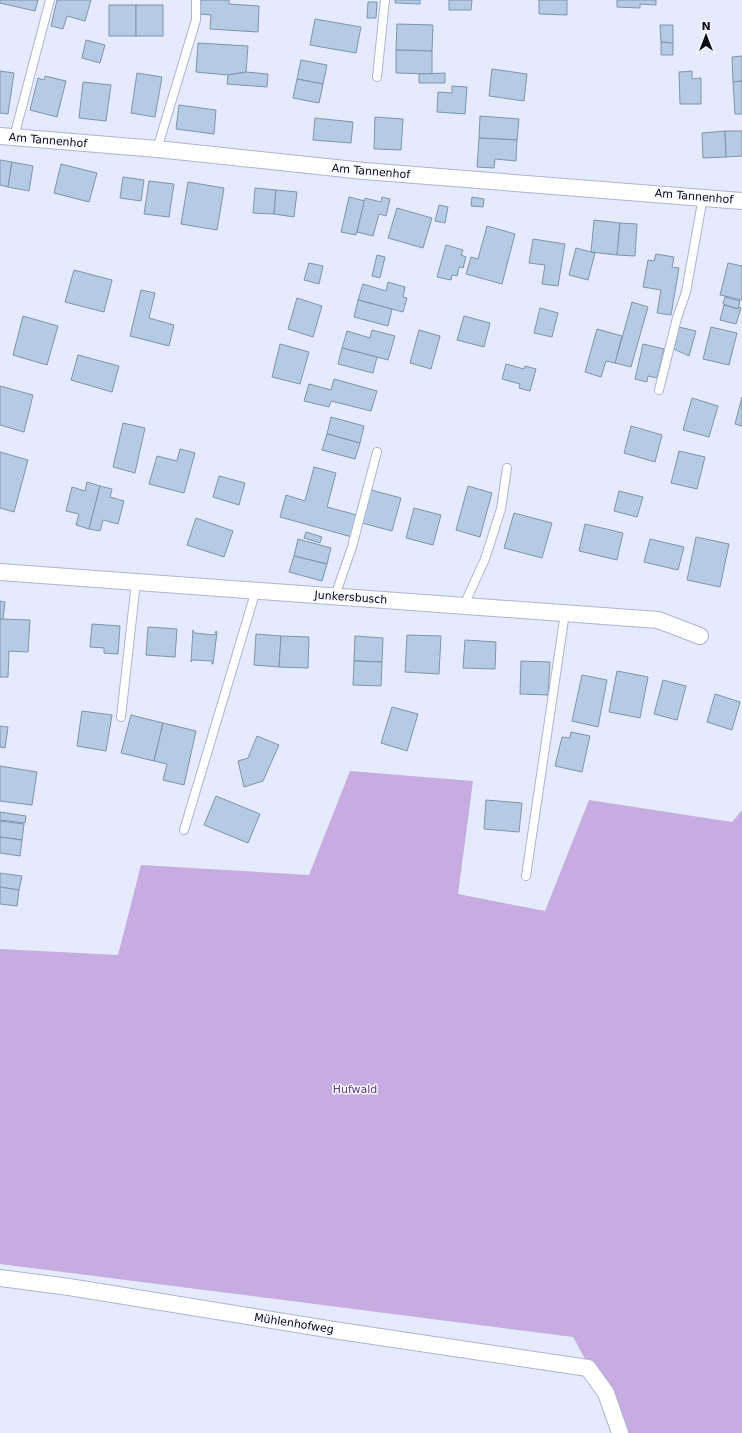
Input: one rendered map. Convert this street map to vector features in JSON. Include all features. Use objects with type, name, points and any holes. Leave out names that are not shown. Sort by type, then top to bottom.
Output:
[{"type":"street","name":"Am Tannenhof","points":[[7,136],[157,149],[364,171],[742,201]]},
{"type":"street","name":"Junkersbusch","points":[[0,572],[658,620],[700,636]]},
{"type":"street","name":"Mühlenhofweg","points":[[0,1278],[69,1287],[340,1331],[588,1368],[606,1393],[620,1433]]},
{"type":"lane","points":[[7,136],[50,0]]},
{"type":"lane","points":[[157,149],[196,20],[196,0]]},
{"type":"lane","points":[[377,77],[385,0]]},
{"type":"lane","points":[[659,390],[677,318],[686,292],[703,197]]},
{"type":"lane","points":[[335,596],[352,547],[377,452]]},
{"type":"lane","points":[[464,605],[484,559],[501,509],[507,468]]},
{"type":"lane","points":[[121,717],[136,582]]},
{"type":"lane","points":[[184,830],[256,590]]},
{"type":"lane","points":[[526,876],[565,613]]},
{"type":"green space","name":"Hufwald","points":[[350,771],[473,781],[458,894],[545,911],[589,800],[732,822],[742,810],[742,1433],[621,1433],[610,1404],[573,1337],[0,1264],[0,949],[118,955],[141,865],[309,875]]},
{"type":"building","points":[[0,0],[38,0],[35,11],[0,3]]},
{"type":"building","points":[[57,0],[91,0],[85,21],[67,16],[63,29],[51,26]]},
{"type":"building","points":[[201,0],[229,0],[229,4],[259,6],[258,32],[210,29],[211,15],[200,14]]},
{"type":"building","points":[[395,0],[420,0],[420,4],[395,3]]},
{"type":"building","points":[[449,0],[472,0],[471,10],[449,10]]},
{"type":"building","points":[[539,0],[567,0],[567,15],[539,14]]},
{"type":"building","points":[[617,0],[656,0],[656,5],[640,4],[640,8],[617,7]]},
{"type":"building","points":[[368,2],[377,2],[376,18],[367,18]]},
{"type":"building","points":[[109,5],[136,5],[136,36],[109,36]]},
{"type":"building","points":[[136,5],[163,5],[163,36],[136,36]]},
{"type":"building","points":[[315,19],[361,27],[356,53],[310,45]]},
{"type":"building","points":[[397,24],[433,25],[432,51],[396,50]]},
{"type":"building","points":[[660,25],[673,25],[673,43],[661,42]]},
{"type":"building","points":[[86,40],[105,45],[100,63],[82,58]]},
{"type":"building","points":[[661,42],[673,43],[673,55],[661,55]]},
{"type":"building","points":[[198,43],[248,46],[246,72],[228,75],[196,72]]},
{"type":"building","points":[[396,50],[432,51],[432,74],[396,73]]},
{"type":"building","points":[[742,56],[742,81],[733,82],[732,57]]},
{"type":"building","points":[[301,60],[327,65],[323,84],[297,79]]},
{"type":"building","points":[[492,69],[527,74],[524,101],[489,96]]},
{"type":"building","points":[[0,71],[14,73],[8,114],[0,113]]},
{"type":"building","points":[[692,71],[692,79],[701,78],[701,104],[680,104],[679,72]]},
{"type":"building","points":[[246,72],[268,74],[267,87],[227,84],[228,75]]},
{"type":"building","points":[[137,73],[162,77],[155,117],[131,113]]},
{"type":"building","points":[[445,73],[445,83],[419,83],[419,74]]},
{"type":"building","points":[[45,76],[66,81],[57,117],[30,110],[38,78],[44,80]]},
{"type":"building","points":[[297,79],[323,84],[319,103],[293,98]]},
{"type":"building","points":[[742,81],[742,114],[735,114],[733,82]]},
{"type":"building","points":[[83,82],[111,85],[106,121],[79,118]]},
{"type":"building","points":[[452,86],[467,87],[465,114],[437,112],[438,92],[452,93]]},
{"type":"building","points":[[179,105],[216,110],[214,134],[176,129]]},
{"type":"building","points":[[480,116],[519,119],[517,140],[479,138]]},
{"type":"building","points":[[375,117],[403,119],[401,150],[374,149]]},
{"type":"building","points":[[315,118],[353,122],[351,143],[313,140]]},
{"type":"building","points":[[725,131],[726,157],[703,158],[702,133]]},
{"type":"building","points":[[725,131],[742,131],[742,156],[726,157]]},
{"type":"building","points":[[479,138],[517,140],[516,161],[495,159],[494,168],[477,167]]},
{"type":"building","points":[[0,160],[12,162],[8,187],[0,185]]},
{"type":"building","points":[[12,162],[33,166],[29,191],[8,187]]},
{"type":"building","points":[[61,164],[97,173],[89,202],[54,193]]},
{"type":"building","points":[[123,177],[144,180],[141,201],[120,198]]},
{"type":"building","points":[[149,181],[174,184],[169,217],[144,214]]},
{"type":"building","points":[[188,182],[224,188],[217,230],[181,224]]},
{"type":"building","points":[[255,188],[276,190],[274,214],[253,213]]},
{"type":"building","points":[[276,190],[297,192],[294,217],[274,214]]},
{"type":"building","points":[[349,197],[365,201],[356,235],[341,232]]},
{"type":"building","points":[[382,197],[390,199],[386,216],[379,214],[373,236],[357,232],[365,198],[381,202]]},
{"type":"building","points":[[472,197],[484,199],[483,207],[471,206]]},
{"type":"building","points":[[439,205],[448,207],[445,223],[435,221]]},
{"type":"building","points":[[397,208],[432,218],[423,248],[388,238]]},
{"type":"building","points":[[594,220],[620,223],[617,255],[591,252]]},
{"type":"building","points":[[620,223],[637,224],[635,256],[617,255]]},
{"type":"building","points":[[487,226],[515,234],[502,284],[466,274],[471,257],[478,259]]},
{"type":"building","points":[[533,239],[565,244],[558,286],[542,284],[545,265],[529,263]]},
{"type":"building","points":[[446,245],[463,250],[461,255],[466,257],[463,268],[459,267],[457,276],[452,275],[451,280],[437,277]]},
{"type":"building","points":[[576,248],[595,253],[588,280],[569,275]]},
{"type":"building","points":[[656,254],[674,257],[672,267],[679,268],[671,315],[657,313],[661,290],[643,287],[648,260],[654,261]]},
{"type":"building","points":[[377,255],[385,257],[380,278],[372,276]]},
{"type":"building","points":[[309,263],[323,266],[319,284],[304,280]]},
{"type":"building","points":[[728,263],[742,266],[742,300],[720,295]]},
{"type":"building","points":[[74,270],[112,280],[104,312],[65,302]]},
{"type":"building","points":[[388,282],[405,287],[403,297],[407,298],[403,312],[358,300],[363,284],[386,291]]},
{"type":"building","points":[[141,290],[155,293],[149,318],[174,325],[169,346],[130,336]]},
{"type":"building","points":[[725,297],[740,301],[738,309],[723,304]]},
{"type":"building","points":[[297,298],[322,306],[313,337],[288,329]]},
{"type":"building","points":[[358,300],[392,309],[388,326],[354,317]]},
{"type":"building","points":[[632,302],[648,307],[631,367],[615,363]]},
{"type":"building","points":[[724,305],[738,309],[738,307],[741,308],[736,324],[720,320]]},
{"type":"building","points":[[540,308],[558,313],[552,337],[534,333]]},
{"type":"building","points":[[23,316],[58,326],[47,365],[13,355]]},
{"type":"building","points":[[464,316],[490,323],[484,347],[457,340]]},
{"type":"building","points":[[679,327],[696,331],[689,356],[674,349]]},
{"type":"building","points":[[711,327],[737,333],[729,365],[703,359]]},
{"type":"building","points":[[597,329],[622,336],[615,363],[606,361],[601,377],[585,372]]},
{"type":"building","points":[[372,330],[395,336],[388,360],[342,348],[347,331],[370,338]]},
{"type":"building","points":[[419,330],[440,336],[431,369],[410,363]]},
{"type":"building","points":[[280,344],[309,352],[300,384],[272,377]]},
{"type":"building","points":[[643,344],[664,349],[657,378],[648,376],[647,382],[635,379]]},
{"type":"building","points":[[342,348],[377,357],[373,373],[338,364]]},
{"type":"building","points":[[78,355],[119,366],[112,392],[71,380]]},
{"type":"building","points":[[506,364],[524,369],[525,366],[536,369],[530,391],[519,388],[520,384],[502,379]]},
{"type":"building","points":[[334,379],[377,391],[371,411],[331,401],[329,407],[304,401],[309,384],[331,390]]},
{"type":"building","points":[[0,386],[33,395],[24,432],[0,425]]},
{"type":"building","points":[[742,397],[742,426],[735,424]]},
{"type":"building","points":[[692,398],[718,406],[709,437],[683,430]]},
{"type":"building","points":[[331,417],[364,426],[360,443],[327,434]]},
{"type":"building","points":[[123,423],[145,428],[135,473],[113,467]]},
{"type":"building","points":[[631,426],[662,435],[655,462],[624,453]]},
{"type":"building","points":[[327,434],[360,443],[355,459],[322,450]]},
{"type":"building","points":[[180,449],[195,453],[184,493],[149,484],[157,456],[177,461]]},
{"type":"building","points":[[679,451],[705,457],[697,489],[671,483]]},
{"type":"building","points":[[0,452],[28,460],[14,512],[0,508]]},
{"type":"building","points":[[314,467],[336,473],[327,507],[357,515],[352,537],[280,517],[286,495],[305,501]]},
{"type":"building","points":[[219,476],[245,483],[239,505],[213,497]]},
{"type":"building","points":[[87,482],[100,486],[89,529],[76,525],[79,514],[66,511],[72,487],[85,491]]},
{"type":"building","points":[[100,486],[112,489],[110,497],[124,501],[118,524],[103,520],[100,531],[89,529]]},
{"type":"building","points":[[468,486],[492,493],[480,537],[456,530]]},
{"type":"building","points":[[371,490],[401,498],[392,531],[362,523]]},
{"type":"building","points":[[619,491],[643,497],[637,517],[614,511]]},
{"type":"building","points":[[414,508],[441,515],[433,545],[406,538]]},
{"type":"building","points":[[514,513],[552,523],[542,558],[504,548]]},
{"type":"building","points":[[196,518],[233,531],[224,557],[187,545]]},
{"type":"building","points":[[585,524],[623,533],[617,560],[579,551]]},
{"type":"building","points":[[306,532],[322,537],[320,543],[304,538]]},
{"type":"building","points":[[696,537],[729,544],[720,587],[687,580]]},
{"type":"building","points":[[298,539],[331,548],[327,564],[294,556]]},
{"type":"building","points":[[650,539],[684,547],[678,570],[644,562]]},
{"type":"building","points":[[294,556],[327,564],[322,581],[289,572]]},
{"type":"building","points":[[0,601],[5,602],[3,619],[0,619]]},
{"type":"building","points":[[0,619],[30,620],[28,652],[9,651],[8,677],[0,677]]},
{"type":"building","points":[[92,624],[120,626],[118,654],[104,653],[104,648],[90,647]]},
{"type":"building","points":[[148,627],[177,629],[175,657],[146,655]]},
{"type":"building","points":[[193,630],[194,633],[215,635],[216,631],[217,632],[213,664],[212,661],[192,660],[191,662]]},
{"type":"building","points":[[256,634],[281,636],[279,667],[254,665]]},
{"type":"building","points":[[407,635],[441,636],[439,674],[405,672]]},
{"type":"building","points":[[281,636],[309,637],[308,668],[279,667]]},
{"type":"building","points":[[355,636],[383,638],[382,662],[354,661]]},
{"type":"building","points":[[465,640],[496,642],[495,669],[463,668]]},
{"type":"building","points":[[354,661],[382,662],[381,686],[353,685]]},
{"type":"building","points":[[521,661],[550,662],[548,695],[520,694]]},
{"type":"building","points":[[617,671],[648,677],[640,718],[609,712]]},
{"type":"building","points":[[582,675],[607,680],[598,727],[572,721]]},
{"type":"building","points":[[663,680],[686,686],[677,720],[654,714]]},
{"type":"building","points":[[715,694],[740,702],[732,730],[707,722]]},
{"type":"building","points":[[392,707],[418,714],[407,751],[381,743]]},
{"type":"building","points":[[82,711],[112,715],[106,751],[77,746]]},
{"type":"building","points":[[131,715],[163,723],[154,761],[121,753]]},
{"type":"building","points":[[163,723],[196,731],[184,785],[163,780],[167,764],[154,761]]},
{"type":"building","points":[[0,726],[8,727],[5,748],[0,747]]},
{"type":"building","points":[[571,732],[590,736],[582,772],[555,766],[562,737],[570,738]]},
{"type":"building","points":[[257,736],[279,745],[263,781],[244,787],[238,761],[248,758]]},
{"type":"building","points":[[0,766],[37,772],[32,805],[0,801]]},
{"type":"building","points":[[216,796],[260,814],[248,843],[204,825]]},
{"type":"building","points":[[486,800],[522,803],[519,832],[484,829]]},
{"type":"building","points":[[0,812],[26,816],[25,823],[0,820]]},
{"type":"building","points":[[0,821],[24,824],[22,840],[0,837]]},
{"type":"building","points":[[0,837],[22,840],[20,856],[0,853]]},
{"type":"building","points":[[0,873],[22,876],[19,890],[0,887]]},
{"type":"building","points":[[0,887],[19,890],[17,906],[0,904]]}]
